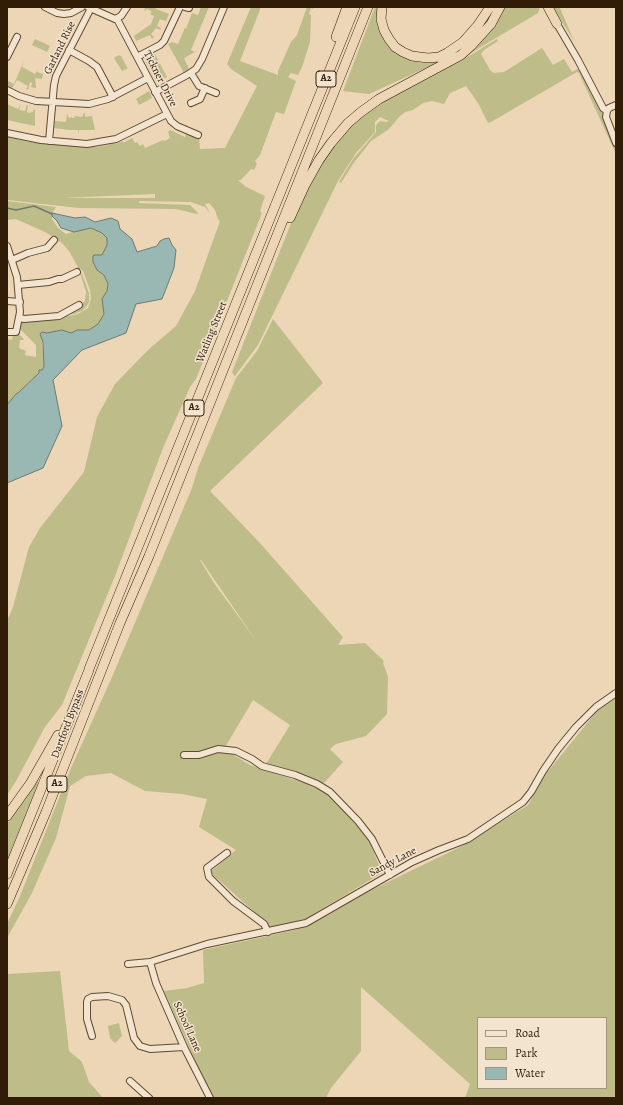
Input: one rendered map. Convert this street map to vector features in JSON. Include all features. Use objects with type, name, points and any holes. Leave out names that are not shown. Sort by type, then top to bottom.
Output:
[{"type":"highway","points":[[297,150],[347,7]]},
{"type":"highway","name":"Watling Street","points":[[90,668],[355,7]]},
{"type":"highway","name":"A2","points":[[243,321],[368,7]]},
{"type":"highway","points":[[382,7],[381,19],[384,30],[395,47],[412,56],[428,58],[439,57],[463,42],[478,25],[490,7]]},
{"type":"highway","points":[[243,321],[308,180],[319,160],[335,137],[353,119],[372,104],[461,55],[492,24],[500,7]]},
{"type":"highway","points":[[548,7],[557,24]]},
{"type":"highway","name":"Dartford Bypass","points":[[7,904],[43,819],[104,663],[149,556],[243,321]]},
{"type":"highway","name":"A2","points":[[7,816],[42,765],[90,668]]},
{"type":"highway","name":"Dartford Bypass","points":[[7,874],[90,668]]},
{"type":"street","points":[[45,7],[57,13],[64,14],[71,13],[82,7]]},
{"type":"street","points":[[88,9],[110,18],[117,19],[122,16],[127,7]]},
{"type":"street","points":[[137,57],[160,45],[164,41],[180,7]]},
{"type":"street","points":[[155,92],[191,73],[197,68],[224,7]]},
{"type":"street","name":"Garland Rise","points":[[49,141],[56,76],[88,9]]},
{"type":"street","name":"Tickner Drive","points":[[117,19],[171,121],[176,125],[198,135]]},
{"type":"street","points":[[557,24],[581,65],[602,107],[607,111]]},
{"type":"street","points":[[7,58],[17,37]]},
{"type":"street","points":[[69,50],[90,60],[97,67],[113,97]]},
{"type":"street","points":[[191,73],[198,86],[216,93]]},
{"type":"street","points":[[7,90],[18,96],[29,99],[91,104],[113,97],[148,78]]},
{"type":"street","points":[[191,103],[200,99],[205,88]]},
{"type":"street","points":[[616,105],[610,107],[607,111],[606,117],[616,143]]},
{"type":"street","points":[[7,133],[49,141],[87,144],[101,143],[128,134],[167,114]]},
{"type":"street","points":[[10,258],[47,248],[54,240]]},
{"type":"street","points":[[7,246],[17,276],[20,302],[20,318],[16,332],[7,332]]},
{"type":"street","points":[[18,285],[49,282],[58,278],[62,279],[77,272]]},
{"type":"street","points":[[7,301],[20,302]]},
{"type":"street","points":[[20,318],[24,319],[59,316],[79,305]]},
{"type":"street","name":"Sandy Lane","points":[[128,964],[150,962],[207,944],[306,923],[390,875],[439,850],[468,839],[523,802],[532,792],[543,771],[558,749],[576,727],[596,707],[616,693]]},
{"type":"street","points":[[184,755],[199,755],[218,750],[236,751],[262,766],[295,775],[317,784],[330,792],[358,821],[372,839],[390,875]]},
{"type":"street","points":[[227,853],[207,868],[209,877],[233,901],[264,924],[268,932]]},
{"type":"street","name":"School Lane","points":[[150,962],[156,984],[184,1047],[210,1098]]},
{"type":"street","points":[[92,1036],[87,1019],[88,999],[92,997],[108,996],[122,1000],[126,1005],[134,1038],[140,1046],[150,1049],[184,1047]]},
{"type":"street","points":[[130,1081],[149,1098]]},
{"type":"green space","points":[[144,7],[156,7],[156,9],[169,14],[166,21],[160,19],[157,26],[161,28],[160,30],[156,28],[151,34],[154,37],[152,39],[150,35],[136,41],[134,36],[151,24],[154,16],[150,14],[152,12],[147,9],[144,11]]},
{"type":"green space","points":[[201,7],[209,7],[191,50],[195,52],[184,58],[189,69],[184,73],[168,44],[172,42],[178,44],[192,13],[198,15]]},
{"type":"green space","points":[[251,7],[261,7],[240,61],[278,75],[278,71],[291,42],[297,35],[307,7],[314,7],[313,9],[311,8],[309,14],[311,15],[310,42],[302,67],[298,75],[291,73],[288,77],[296,81],[284,114],[276,112],[260,155],[255,161],[257,164],[254,170],[251,169],[241,180],[238,180],[246,187],[265,196],[260,211],[262,213],[196,379],[190,387],[163,448],[115,576],[62,705],[45,727],[7,795],[7,621],[13,607],[29,547],[40,528],[84,472],[97,417],[115,384],[148,350],[176,326],[195,291],[220,221],[215,210],[209,203],[205,204],[210,213],[205,207],[191,202],[139,201],[139,203],[190,205],[198,213],[197,214],[176,209],[79,208],[7,200],[8,136],[14,136],[16,139],[29,142],[84,145],[85,147],[109,145],[113,141],[115,144],[123,141],[123,143],[132,138],[135,143],[137,142],[140,146],[143,144],[145,148],[170,138],[168,132],[170,130],[185,137],[187,132],[199,137],[200,149],[225,148],[257,86],[231,69],[227,64]],"holes":[[[155,194],[155,198],[62,198]]]},
{"type":"green space","points":[[375,7],[377,7],[378,26],[383,38],[396,54],[423,63],[441,61],[369,94],[343,91]]},
{"type":"green space","points":[[504,7],[540,7],[538,13],[454,63]]},
{"type":"green space","points":[[553,7],[560,8],[574,41]]},
{"type":"green space","points":[[35,39],[50,46],[47,52],[32,45]]},
{"type":"green space","points":[[497,39],[498,41],[484,50],[481,54],[490,70],[494,73],[504,72],[542,48],[553,65],[564,59],[572,72],[581,67],[616,146],[616,154],[579,73],[577,72],[488,123],[478,103],[466,86],[450,93],[444,104],[432,101],[423,103],[413,110],[405,112],[389,129],[371,141],[353,164],[341,183],[339,182],[353,159],[376,132],[376,125],[380,121],[389,121],[380,117],[375,122],[375,132],[356,153],[338,181],[258,345],[235,376],[232,372],[303,193],[333,143],[369,108],[459,62]]},
{"type":"green space","points":[[155,54],[167,77],[157,83],[145,60]]},
{"type":"green space","points":[[119,55],[128,68],[122,71],[114,58]]},
{"type":"green space","points":[[24,61],[22,67],[35,74],[39,68],[37,72],[43,74],[42,79],[35,78],[36,88],[31,87],[32,83],[30,82],[28,90],[26,89],[28,86],[17,80],[12,88],[7,86],[8,81],[14,84]]},
{"type":"green space","points":[[149,91],[152,98],[139,105],[136,99]]},
{"type":"green space","points":[[7,104],[18,109],[21,104],[19,110],[25,111],[28,105],[27,112],[29,113],[33,112],[34,109],[35,126],[7,120]]},
{"type":"green space","points":[[67,113],[68,117],[71,118],[71,116],[72,118],[75,116],[82,117],[84,113],[85,117],[92,116],[95,130],[79,130],[79,135],[78,130],[54,128],[55,121],[66,122]]},
{"type":"green space","points":[[7,201],[56,207],[52,213],[52,219],[58,228],[66,234],[111,220],[125,276],[93,256],[93,262],[97,270],[104,275],[108,284],[107,291],[102,300],[104,314],[101,320],[95,327],[87,331],[77,330],[71,333],[62,330],[47,333],[43,332],[44,367],[42,370],[39,370],[39,373],[16,394],[7,406],[7,338],[12,340],[13,335],[21,336],[24,340],[20,340],[19,348],[26,351],[25,355],[36,357],[36,345],[19,328],[20,322],[59,319],[67,315],[78,314],[88,308],[91,299],[90,290],[83,271],[80,268],[79,269],[69,251],[62,243],[47,233],[16,219],[7,220]]},
{"type":"green space","points":[[80,273],[82,274],[89,293],[89,302],[82,311],[70,314],[85,301],[86,292]]},
{"type":"green space","points":[[273,319],[323,383],[210,491],[259,542],[343,637],[338,645],[365,643],[384,661],[383,663],[388,677],[387,714],[366,736],[336,744],[330,749],[343,762],[324,783],[266,764],[290,725],[253,700],[224,749],[250,765],[307,784],[328,794],[354,822],[370,843],[382,873],[305,919],[270,928],[210,872],[236,850],[199,827],[207,799],[182,794],[145,791],[111,773],[86,776],[70,786],[56,838],[32,893],[7,938],[7,924],[20,896],[71,768],[112,677],[192,488],[198,468],[236,378],[257,351]],"holes":[[[201,560],[257,642],[214,583]]]},
{"type":"green space","points":[[616,698],[616,1098],[465,1098],[470,1084],[361,987],[361,1051],[331,1088],[326,1098],[212,1098],[164,991],[187,988],[204,983],[203,950],[295,930],[330,914],[361,895],[462,846],[528,805],[545,775],[597,711]]},
{"type":"green space","points":[[38,780],[37,790],[7,864],[7,824]]},
{"type":"green space","points":[[60,971],[69,1051],[82,1062],[89,1082],[103,1098],[7,1098],[7,974]]},
{"type":"green space","points":[[119,1023],[122,1036],[115,1043],[110,1038],[108,1026]]},
{"type":"water","points":[[52,213],[75,218],[85,217],[95,222],[111,218],[118,221],[120,229],[132,239],[137,252],[157,246],[160,241],[169,238],[176,250],[174,268],[162,299],[136,304],[126,333],[82,350],[53,380],[62,426],[43,468],[7,483],[7,405],[16,394],[39,373],[39,370],[42,370],[44,367],[43,342],[40,334],[42,332],[47,333],[62,330],[71,333],[77,330],[89,330],[98,324],[104,314],[102,299],[107,291],[108,284],[104,275],[97,270],[93,262],[93,256],[102,255],[107,245],[107,238],[102,233],[91,228],[74,232],[61,228],[52,216]]},
{"type":"waterway","points":[[7,208],[16,210],[34,206],[52,214]]}]
